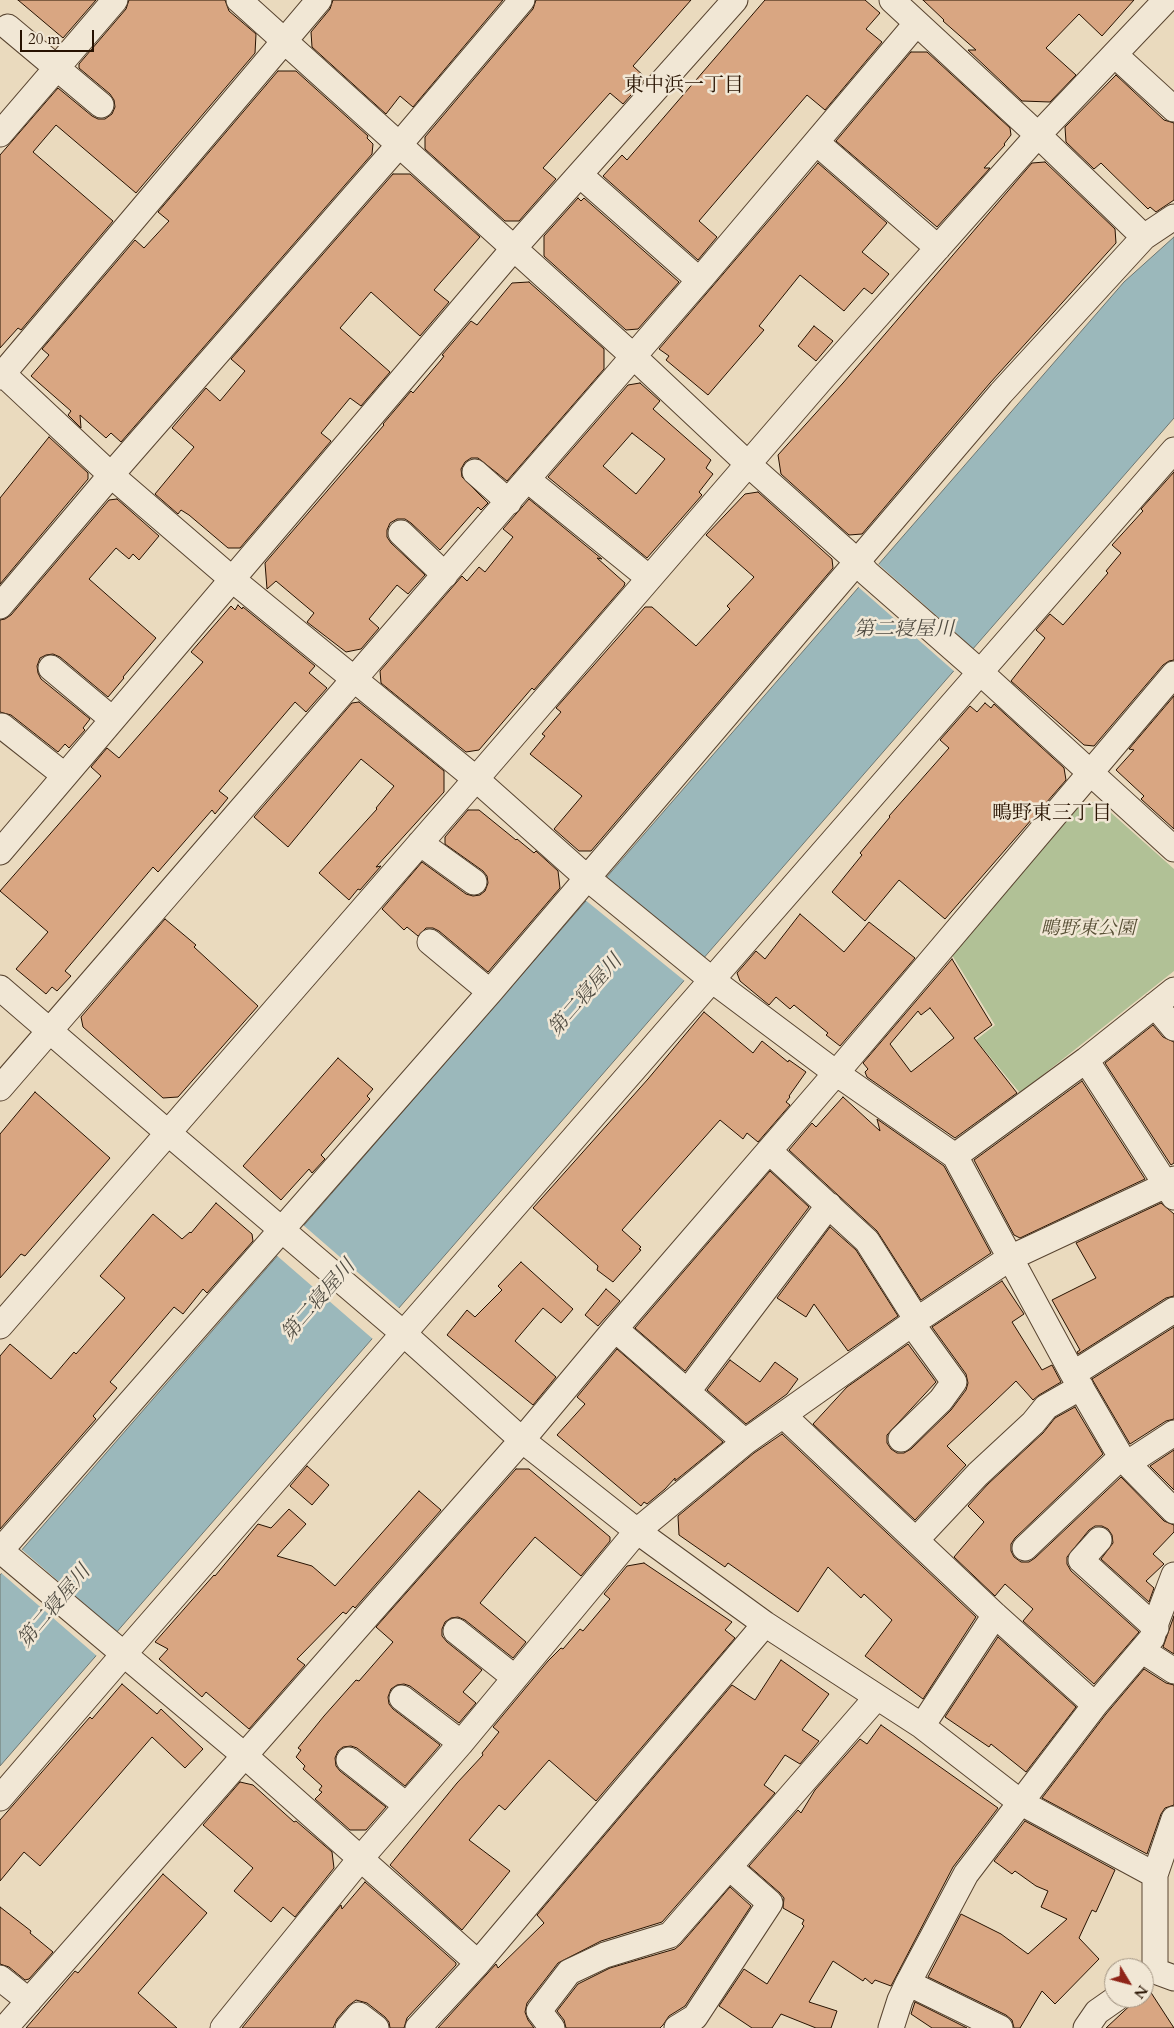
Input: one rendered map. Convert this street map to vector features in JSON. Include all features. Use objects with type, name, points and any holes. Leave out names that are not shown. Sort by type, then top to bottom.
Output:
[{"type":"street","points":[[0,134],[115,0]]},
{"type":"street","points":[[239,0],[634,356],[862,568],[974,666],[1091,774],[1172,842]]},
{"type":"street","points":[[319,0],[1,374],[111,475],[233,580],[476,779],[591,881],[705,975],[836,1073],[955,1156],[1077,1381],[1124,1460],[1174,1511]]},
{"type":"street","points":[[0,606],[522,0]]},
{"type":"street","points":[[0,852],[514,248],[735,0]]},
{"type":"street","points":[[892,0],[1038,135],[1144,237]]},
{"type":"street","points":[[0,1326],[748,464],[1038,135],[1166,0]]},
{"type":"street","points":[[0,1088],[528,480],[817,143],[916,24]]},
{"type":"street","points":[[8,27],[101,105]]},
{"type":"street","points":[[1115,55],[1174,109]]},
{"type":"street","points":[[817,143],[938,248]]},
{"type":"street","points":[[580,175],[700,280]]},
{"type":"street","points":[[478,1963],[245,1756],[3,1552],[286,1234],[490,992],[591,881],[862,568],[1001,393],[1144,237],[1174,217]]},
{"type":"street","points":[[0,1798],[116,1649],[974,666],[1174,450]]},
{"type":"street","points":[[474,472],[509,502]]},
{"type":"street","points":[[528,480],[649,578]]},
{"type":"street","points":[[401,533],[445,575]]},
{"type":"street","points":[[51,668],[112,719]]},
{"type":"street","points":[[5,2028],[522,1440],[1091,774],[1174,674]]},
{"type":"street","points":[[2,726],[64,775]]},
{"type":"street","points":[[420,843],[474,882]]},
{"type":"street","points":[[430,942],[490,992]]},
{"type":"street","points":[[0,988],[397,1328],[522,1440],[637,1531],[765,1624],[922,1726],[1020,1802],[1155,1875]]},
{"type":"street","points":[[955,1156],[1086,1060],[1164,997],[1174,1028]]},
{"type":"street","points":[[223,2028],[361,1858],[461,1743],[637,1531],[745,1442],[914,1322],[1010,1258],[1171,1187],[1086,1060]]},
{"type":"street","points":[[769,1151],[829,1204],[867,1241],[914,1322],[954,1382],[941,1400],[901,1439]]},
{"type":"street","points":[[688,1391],[829,1204]]},
{"type":"street","points":[[916,1540],[978,1474],[1033,1423],[1046,1407],[1077,1381],[1174,1310]]},
{"type":"street","points":[[615,1329],[745,1442]]},
{"type":"street","points":[[783,1416],[995,1615],[1095,1705]]},
{"type":"street","points":[[1025,1548],[1124,1460],[1174,1432]]},
{"type":"street","points":[[1100,1540],[1081,1560],[1156,1628]]},
{"type":"street","points":[[891,2028],[908,1983],[966,1874],[1095,1705],[1143,1651],[1152,1638],[1174,1575]]},
{"type":"street","points":[[922,1726],[995,1615]]},
{"type":"street","points":[[418,2028],[478,1963],[765,1624]]},
{"type":"street","points":[[456,1631],[515,1678]]},
{"type":"street","points":[[1143,1651],[1174,1671]]},
{"type":"street","points":[[552,2028],[539,2011],[569,1972],[605,1955],[670,1935],[877,1697]]},
{"type":"street","points":[[402,1698],[461,1743]]},
{"type":"street","points":[[349,1760],[406,1805]]},
{"type":"street","points":[[1158,1976],[1155,1875],[1174,1819]]},
{"type":"street","points":[[677,2028],[695,2017],[770,1903],[729,1867]]},
{"type":"street","points":[[0,1978],[29,2001]]},
{"type":"street","points":[[908,1983],[1000,2028]]},
{"type":"street","points":[[1086,2028],[1097,2012],[1104,2007]]},
{"type":"street","points":[[348,2028],[359,2015],[376,2028]]},
{"type":"green space","name":"鴫野東公園","points":[[1083,802],[1099,802],[1174,869],[1174,971],[1020,1093],[976,1040],[995,1025],[952,955]]},
{"type":"water","name":"第二寝屋川","points":[[1174,237],[1174,418],[0,1766],[0,1575],[1124,282]]},
{"type":"pier","points":[[876,562],[975,650],[955,672],[856,585]]},
{"type":"pier","points":[[604,875],[706,959],[686,982],[584,899]]},
{"type":"pier","points":[[302,1224],[400,1309],[374,1340],[275,1254]]},
{"type":"pier","points":[[20,1548],[118,1633],[98,1657],[0,1572]]},
{"type":"building","points":[[18,0],[96,0],[63,38]]},
{"type":"building","points":[[129,0],[225,0],[229,11],[256,34],[255,53],[136,193],[56,125],[33,152],[113,221],[21,330],[18,328],[0,348],[0,155],[58,88],[98,119],[105,119],[112,114],[115,107],[114,100],[110,94],[79,68],[79,64],[126,9]]},
{"type":"building","points":[[333,0],[503,0],[413,107],[400,96],[386,114],[312,47],[311,32],[330,9]]},
{"type":"building","points":[[536,0],[691,0],[633,66],[646,78],[623,104],[610,93],[543,168],[556,179],[519,221],[505,221],[425,149],[425,137],[533,9]]},
{"type":"building","points":[[765,0],[865,0],[880,13],[866,29],[882,42],[825,110],[807,95],[699,221],[717,237],[698,260],[603,176],[622,155],[627,160]]},
{"type":"building","points":[[923,0],[1134,0],[1102,36],[1079,14],[1046,48],[1076,75],[1050,102],[1022,101],[968,50],[976,50],[943,21]]},
{"type":"building","points":[[911,52],[927,52],[1010,128],[1011,135],[1005,145],[984,168],[990,168],[937,227],[836,141]]},
{"type":"building","points":[[278,71],[296,71],[368,136],[367,138],[373,144],[372,154],[121,442],[111,433],[106,438],[80,415],[81,428],[68,415],[71,411],[31,376],[49,355],[42,349],[135,240],[144,248],[169,221],[158,212]]},
{"type":"building","points":[[1116,75],[1164,120],[1174,123],[1174,200],[1156,212],[1150,207],[1148,209],[1101,163],[1094,169],[1066,142],[1065,127]]},
{"type":"building","points":[[1045,162],[1115,229],[1116,243],[990,383],[862,534],[849,535],[781,474],[778,455],[843,383],[1032,163]]},
{"type":"building","points":[[818,163],[887,223],[862,252],[889,274],[872,294],[864,288],[844,311],[800,275],[759,326],[764,330],[708,395],[666,360],[669,356],[659,349]]},
{"type":"building","points":[[393,174],[410,174],[480,237],[434,290],[449,302],[420,336],[371,292],[340,328],[390,372],[361,406],[350,398],[321,433],[331,441],[240,548],[228,548],[189,515],[181,510],[178,514],[155,494],[194,447],[172,428],[206,388],[220,401],[245,371],[231,359]]},
{"type":"building","points":[[578,198],[581,201],[584,198],[679,282],[638,329],[626,330],[544,256],[544,236]]},
{"type":"building","points":[[529,282],[604,349],[604,369],[507,481],[478,458],[471,458],[465,462],[461,469],[462,477],[488,503],[481,510],[478,507],[440,550],[405,519],[397,519],[390,523],[387,537],[391,543],[425,575],[408,594],[397,585],[369,619],[379,628],[361,649],[346,652],[307,622],[314,613],[276,581],[267,589],[265,563],[411,391],[413,393],[471,321],[477,325],[512,283]]},
{"type":"building","points":[[814,326],[833,341],[816,361],[798,346]]},
{"type":"building","points":[[640,383],[660,401],[653,409],[711,460],[706,468],[713,474],[699,492],[702,495],[647,558],[548,477],[628,385]],"holes":[[[632,433],[665,459],[636,494],[603,466]]]},
{"type":"building","points":[[49,437],[88,473],[88,479],[0,584],[0,498]]},
{"type":"building","points":[[1174,472],[1174,660],[1163,665],[1094,746],[1084,745],[1011,681],[1045,638],[1036,630],[1050,614],[1063,625],[1108,573],[1106,571],[1121,553],[1112,545],[1143,511],[1141,509]]},
{"type":"building","points":[[758,492],[832,559],[833,568],[591,851],[579,851],[554,829],[582,796],[530,754],[545,736],[542,734],[561,712],[556,708],[645,607],[652,607],[696,646],[730,609],[727,606],[754,577],[706,535],[745,494]]},
{"type":"building","points":[[117,499],[159,536],[139,560],[133,554],[129,559],[116,548],[89,579],[156,638],[108,697],[60,657],[53,654],[40,658],[37,666],[41,679],[90,719],[83,728],[85,730],[69,748],[65,744],[58,752],[11,715],[0,712],[0,620],[11,615],[109,500]]},
{"type":"building","points":[[529,499],[602,559],[597,558],[625,583],[534,690],[532,688],[479,750],[466,752],[381,683],[380,671],[462,576],[467,581],[479,567],[485,572],[513,537],[503,529]]},
{"type":"building","points":[[238,605],[242,609],[243,607],[315,666],[309,673],[327,688],[306,712],[295,702],[219,791],[228,798],[215,814],[212,810],[158,872],[153,867],[65,971],[71,976],[57,991],[52,987],[46,994],[16,969],[48,932],[0,891],[101,776],[91,767],[107,748],[119,758],[203,662],[191,652],[231,606],[235,610]]},
{"type":"building","points":[[1174,696],[1174,829],[1141,799],[1144,796],[1116,770],[1134,750],[1129,749]]},
{"type":"building","points":[[359,702],[444,771],[444,792],[376,867],[381,866],[360,890],[358,889],[349,900],[319,873],[377,809],[394,786],[361,759],[288,847],[254,817],[352,703]]},
{"type":"building","points":[[985,703],[991,708],[994,704],[1064,768],[1066,780],[945,919],[899,880],[865,921],[832,892],[862,855],[860,853],[889,816],[949,748],[940,740],[970,706],[977,712]]},
{"type":"building","points":[[468,810],[479,810],[534,853],[536,851],[558,871],[560,888],[488,972],[439,931],[433,928],[426,928],[418,936],[407,927],[404,930],[382,909],[422,862],[466,894],[480,895],[485,891],[488,883],[487,876],[483,871],[445,844],[445,837]]},
{"type":"building","points":[[800,914],[844,952],[869,922],[915,958],[840,1046],[826,1035],[828,1033],[794,1005],[790,1009],[776,997],[769,1005],[740,981],[737,973],[756,951],[765,959]]},
{"type":"building","points":[[165,919],[196,945],[194,947],[258,1006],[178,1097],[163,1098],[83,1027],[81,1017]]},
{"type":"building","points":[[952,959],[992,1025],[974,1038],[1017,1093],[955,1138],[867,1077],[865,1072],[868,1069],[863,1063]],"holes":[[[930,1008],[954,1038],[911,1072],[890,1044],[918,1011],[921,1015]]]},
{"type":"building","points":[[704,1012],[753,1053],[762,1041],[788,1062],[789,1060],[806,1072],[786,1102],[790,1105],[758,1142],[747,1133],[743,1139],[720,1120],[622,1230],[641,1247],[639,1249],[641,1250],[613,1282],[597,1270],[598,1266],[533,1208],[648,1079]]},
{"type":"building","points":[[1153,1025],[1163,1037],[1174,1042],[1174,1163],[1171,1165],[1105,1063]]},
{"type":"building","points":[[338,1058],[373,1089],[367,1096],[370,1099],[321,1155],[325,1159],[312,1173],[309,1169],[281,1200],[243,1166]]},
{"type":"building","points":[[1082,1081],[1145,1179],[1020,1238],[1014,1235],[974,1160]]},
{"type":"building","points":[[35,1092],[110,1158],[25,1256],[21,1254],[0,1278],[0,1134]]},
{"type":"building","points":[[843,1097],[880,1131],[877,1119],[944,1166],[991,1253],[921,1300],[877,1231],[789,1150],[812,1123],[816,1127]]},
{"type":"building","points":[[770,1171],[809,1207],[685,1371],[635,1328]]},
{"type":"building","points":[[216,1203],[252,1234],[253,1241],[207,1293],[203,1289],[183,1314],[174,1307],[110,1382],[117,1388],[93,1416],[96,1419],[0,1529],[0,1356],[10,1344],[51,1379],[74,1352],[76,1354],[125,1298],[100,1276],[153,1214],[182,1239],[191,1233]]},
{"type":"building","points":[[1161,1203],[1174,1214],[1174,1296],[1166,1298],[1078,1354],[1077,1352],[1080,1350],[1052,1300],[1096,1278],[1076,1243]]},
{"type":"building","points":[[830,1227],[856,1250],[898,1316],[848,1351],[814,1304],[806,1317],[777,1298]]},
{"type":"building","points":[[521,1262],[573,1309],[561,1323],[543,1308],[515,1341],[556,1377],[533,1405],[447,1335],[467,1310],[475,1317],[502,1290],[498,1286]]},
{"type":"building","points":[[1002,1281],[1024,1314],[1012,1322],[1042,1370],[1052,1365],[1061,1382],[1033,1400],[1016,1381],[947,1446],[966,1465],[915,1520],[813,1424],[847,1387],[908,1344],[936,1382],[887,1435],[887,1443],[897,1453],[904,1453],[911,1449],[951,1410],[966,1390],[968,1383],[966,1374],[932,1327]]},
{"type":"building","points":[[606,1289],[620,1301],[598,1326],[585,1315]]},
{"type":"building","points":[[1174,1327],[1174,1419],[1166,1421],[1130,1444],[1092,1379]]},
{"type":"building","points":[[617,1349],[723,1442],[675,1481],[675,1478],[647,1504],[644,1502],[641,1506],[557,1435],[585,1404],[577,1397]]},
{"type":"building","points":[[730,1360],[760,1382],[775,1362],[798,1379],[787,1394],[746,1424],[707,1390]]},
{"type":"building","points":[[1075,1407],[1103,1454],[1015,1538],[1011,1544],[1011,1551],[1014,1557],[1021,1562],[1029,1562],[1035,1558],[1121,1477],[1164,1521],[1174,1525],[1174,1532],[1153,1554],[1164,1564],[1146,1581],[1154,1588],[1149,1602],[1101,1559],[1113,1543],[1112,1535],[1108,1529],[1102,1526],[1095,1526],[1089,1530],[1067,1557],[1067,1564],[1071,1571],[1139,1632],[1094,1684],[1023,1621],[1033,1609],[1005,1584],[995,1596],[954,1557],[984,1522],[968,1506],[988,1484],[1043,1433],[1055,1418]]},
{"type":"building","points":[[782,1434],[976,1617],[923,1699],[865,1656],[892,1620],[864,1594],[861,1598],[828,1567],[798,1612],[728,1563],[725,1567],[679,1535],[678,1516],[754,1453]]},
{"type":"building","points":[[1174,1450],[1174,1490],[1150,1466]]},
{"type":"building","points":[[307,1466],[329,1485],[312,1505],[290,1486]]},
{"type":"building","points":[[516,1469],[529,1469],[610,1537],[610,1541],[581,1576],[535,1537],[508,1569],[480,1603],[526,1642],[513,1658],[465,1620],[458,1617],[451,1618],[445,1622],[442,1636],[482,1670],[463,1692],[476,1703],[459,1723],[410,1686],[404,1684],[397,1685],[391,1689],[388,1697],[389,1704],[393,1709],[440,1745],[405,1786],[357,1748],[351,1746],[343,1747],[338,1751],[335,1758],[336,1766],[340,1771],[386,1807],[366,1830],[350,1830],[315,1799],[322,1792],[319,1790],[322,1786],[303,1769],[305,1766],[296,1757],[301,1750],[298,1748],[356,1680],[359,1681],[393,1642],[376,1627]]},
{"type":"building","points":[[419,1491],[441,1510],[355,1608],[353,1606],[346,1614],[343,1612],[297,1659],[305,1665],[249,1729],[206,1692],[202,1697],[159,1659],[168,1649],[155,1642],[215,1576],[258,1524],[271,1528],[289,1509],[306,1524],[277,1556],[312,1566],[335,1586]]},
{"type":"building","points":[[644,1563],[732,1622],[725,1630],[735,1638],[596,1801],[549,1760],[505,1810],[499,1805],[469,1840],[510,1871],[462,1930],[390,1865],[457,1783],[483,1755],[482,1753],[499,1732],[493,1727],[548,1661],[561,1648],[563,1649],[580,1629],[583,1631],[610,1599],[604,1594],[627,1566]]},
{"type":"building","points":[[1174,1616],[1174,1654],[1163,1647]]},
{"type":"building","points":[[998,1637],[1076,1707],[1026,1772],[991,1744],[989,1747],[945,1717]]},
{"type":"building","points":[[781,1660],[829,1694],[802,1730],[819,1741],[800,1764],[785,1755],[764,1785],[775,1793],[662,1922],[601,1941],[558,1963],[527,2003],[525,2012],[534,2028],[438,2028],[496,1964],[498,1968],[544,1923],[537,1915],[732,1685],[755,1700]]},
{"type":"building","points":[[1144,1669],[1166,1683],[1174,1685],[1174,1805],[1165,1808],[1161,1814],[1147,1854],[1042,1798],[1106,1714]]},
{"type":"building","points":[[122,1684],[157,1714],[161,1709],[203,1749],[185,1768],[152,1737],[40,1866],[24,1852],[0,1881],[0,1820],[90,1717],[92,1719]]},
{"type":"building","points":[[881,1725],[998,1808],[953,1867],[891,1986],[875,1980],[872,1984],[865,1978],[863,1981],[833,1961],[809,2002],[837,2011],[831,2028],[816,2028],[781,2014],[772,2028],[752,2028],[719,2006],[744,1969],[767,1984],[804,1926],[802,1924],[804,1920],[783,1908],[784,1898],[780,1893],[749,1866],[798,1810],[801,1813],[815,1790],[860,1739],[867,1744]]},
{"type":"building","points":[[240,1782],[253,1785],[294,1822],[296,1821],[332,1852],[334,1868],[295,1917],[283,1907],[271,1922],[234,1891],[253,1868],[203,1825]]},
{"type":"building","points":[[1025,1821],[1115,1870],[1096,1912],[1092,1910],[1079,1938],[1099,1959],[1055,2004],[1042,1991],[1020,2028],[1014,2028],[1012,2020],[1006,2015],[928,1977],[961,1914],[1001,1934],[1028,1954],[1067,1919],[1041,1907],[1048,1891],[1036,1886],[1015,1871],[1012,1874],[994,1861]]},
{"type":"building","points":[[163,1874],[207,1913],[138,1993],[177,2028],[26,2028],[75,1971],[78,1973]]},
{"type":"building","points":[[365,1882],[456,1963],[407,2018],[404,2028],[390,2028],[389,2022],[385,2017],[367,2003],[356,2000],[337,2019],[333,2028],[242,2028],[341,1905],[342,1909]]},
{"type":"building","points":[[730,1887],[751,1906],[685,2006],[669,2016],[660,2028],[566,2028],[564,2020],[557,2011],[578,1984],[610,1968],[675,1949]]},
{"type":"building","points":[[0,1907],[31,1931],[30,1933],[53,1952],[29,1979],[25,1980],[9,1967],[0,1964]]},
{"type":"building","points":[[1154,1997],[1174,2028],[1106,2028],[1127,2008],[1154,2008]]},
{"type":"building","points":[[915,2002],[967,2028],[932,2028],[911,2014]]},
{"type":"district","name":"東中浜一丁目","points":[[684,86]]},
{"type":"district","name":"鴫野東三丁目","points":[[1052,814]]}]
